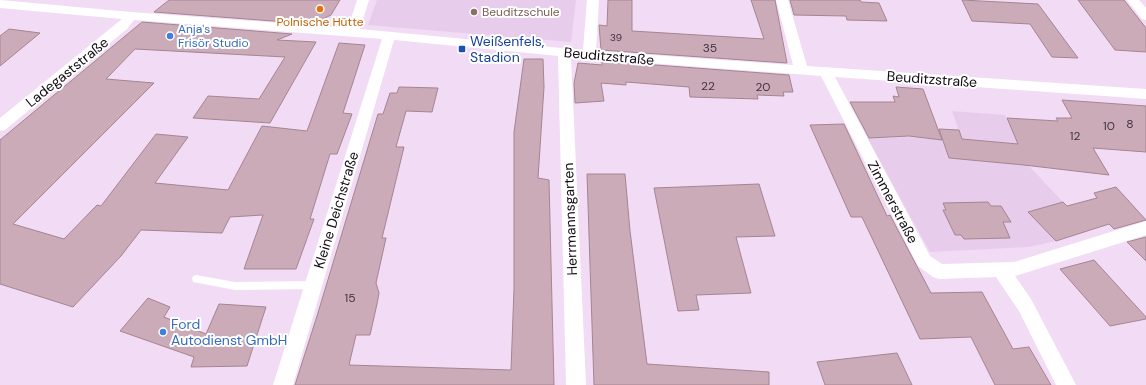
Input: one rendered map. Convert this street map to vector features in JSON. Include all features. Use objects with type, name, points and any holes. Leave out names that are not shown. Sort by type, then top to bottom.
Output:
[{"type":"street","points":[[353,32],[363,0]]},
{"type":"street","points":[[589,55],[593,0]]},
{"type":"street","points":[[782,0],[801,70]]},
{"type":"street","points":[[1133,0],[1146,16]]},
{"type":"street","name":"Beuditzstraße","points":[[0,4],[131,16],[389,35],[589,55],[1146,94]]},
{"type":"street","name":"Ladegaststraße","points":[[0,126],[123,26],[131,16]]},
{"type":"street","name":"Kleine Deichstraße","points":[[283,385],[389,35]]},
{"type":"street","name":"Herrmannsgarten","points":[[564,53],[576,385]]},
{"type":"street","name":"Zimmerstraße","points":[[826,71],[830,83],[924,261],[939,272],[1014,269],[1146,228]]},
{"type":"street","points":[[1002,270],[1025,305],[1066,385]]},
{"type":"lane","points":[[196,279],[235,286],[313,285]]},
{"type":"shaded area","name":"Beuditzschule","points":[[377,0],[576,0],[571,42],[368,25]]},
{"type":"shaded area","points":[[952,111],[1005,115],[1018,144],[962,139]]},
{"type":"shaded area","points":[[910,137],[943,140],[949,158],[1028,165],[1063,202],[1028,212],[1056,241],[1028,247],[930,252],[867,138]]},
{"type":"building","points":[[169,0],[340,0],[331,15],[313,24],[154,12]]},
{"type":"building","points":[[608,0],[632,0],[632,31],[764,39],[751,0],[775,0],[787,63],[601,50],[599,25],[607,26]]},
{"type":"building","points":[[790,0],[860,0],[861,2],[879,3],[887,21],[847,20],[846,16],[794,15]]},
{"type":"building","points":[[962,0],[1038,4],[1078,58],[1052,57],[1030,24],[972,21]]},
{"type":"building","points":[[1078,0],[1124,0],[1146,28],[1146,52],[1115,50]]},
{"type":"building","points":[[142,22],[292,34],[277,40],[316,42],[270,123],[193,118],[208,96],[259,99],[285,57],[135,49],[106,79],[154,83],[13,224],[64,239],[97,205],[101,206],[156,134],[188,137],[155,183],[228,190],[262,126],[307,131],[339,43],[365,45],[343,113],[352,114],[337,154],[330,154],[310,219],[314,219],[296,269],[244,269],[263,215],[230,217],[222,233],[141,230],[121,256],[73,307],[0,284],[0,140]]},
{"type":"building","points":[[9,29],[40,33],[0,66],[0,36]]},
{"type":"building","points":[[524,59],[543,59],[544,87],[538,178],[549,180],[554,385],[295,385],[378,114],[383,114],[390,93],[397,93],[399,87],[438,88],[432,112],[406,111],[396,147],[404,147],[382,238],[386,238],[376,283],[379,293],[377,304],[370,335],[356,335],[349,365],[511,370],[514,289],[514,132]]},
{"type":"building","points":[[602,61],[789,75],[793,92],[783,92],[784,96],[757,95],[758,99],[690,97],[689,87],[626,82],[626,85],[601,83],[604,101],[575,103],[574,83],[578,63],[602,65]]},
{"type":"building","points":[[896,87],[923,89],[942,140],[909,136],[869,138],[850,102],[895,102],[893,96],[899,97]]},
{"type":"building","points":[[1062,100],[1146,106],[1146,152],[1093,148],[1109,175],[949,158],[939,129],[959,130],[962,139],[1018,144],[1007,118],[1058,121],[1056,118],[1072,118]]},
{"type":"building","points":[[844,124],[887,216],[890,215],[931,293],[982,292],[1013,349],[1029,347],[1051,385],[995,385],[971,337],[920,339],[862,217],[851,217],[810,125]]},
{"type":"building","points":[[587,174],[625,174],[630,231],[647,364],[769,372],[769,385],[594,385]]},
{"type":"building","points":[[759,184],[775,236],[736,237],[751,293],[696,295],[699,310],[678,311],[654,188]]},
{"type":"building","points":[[1116,187],[1146,220],[1114,229],[1109,224],[1056,241],[1028,212],[1063,202],[1067,206],[1097,198],[1094,193]]},
{"type":"building","points":[[988,202],[991,206],[1001,206],[1011,222],[1003,222],[1010,238],[964,239],[961,235],[955,235],[943,210],[946,210],[943,203]]},
{"type":"building","points":[[1146,237],[1146,261],[1127,242]]},
{"type":"building","points":[[1094,260],[1146,317],[1146,319],[1110,326],[1060,269]]},
{"type":"building","name":"Ford Autodienst GmbH","points":[[148,298],[170,307],[164,317],[206,334],[219,304],[266,307],[247,366],[191,367],[194,357],[120,331]]},
{"type":"building","points":[[897,353],[912,385],[825,385],[817,362]]},
{"type":"place","name":"Polnische Hütte","points":[[320,9]]},
{"type":"place","name":"Beuditzschule","points":[[474,12]]},
{"type":"place","name":"Anja's Frisör Studio","points":[[170,36]]},
{"type":"place","name":"Weißenfels, Stadion","points":[[462,49]]},
{"type":"place","name":"Ford Autodienst GmbH","points":[[163,332]]}]
